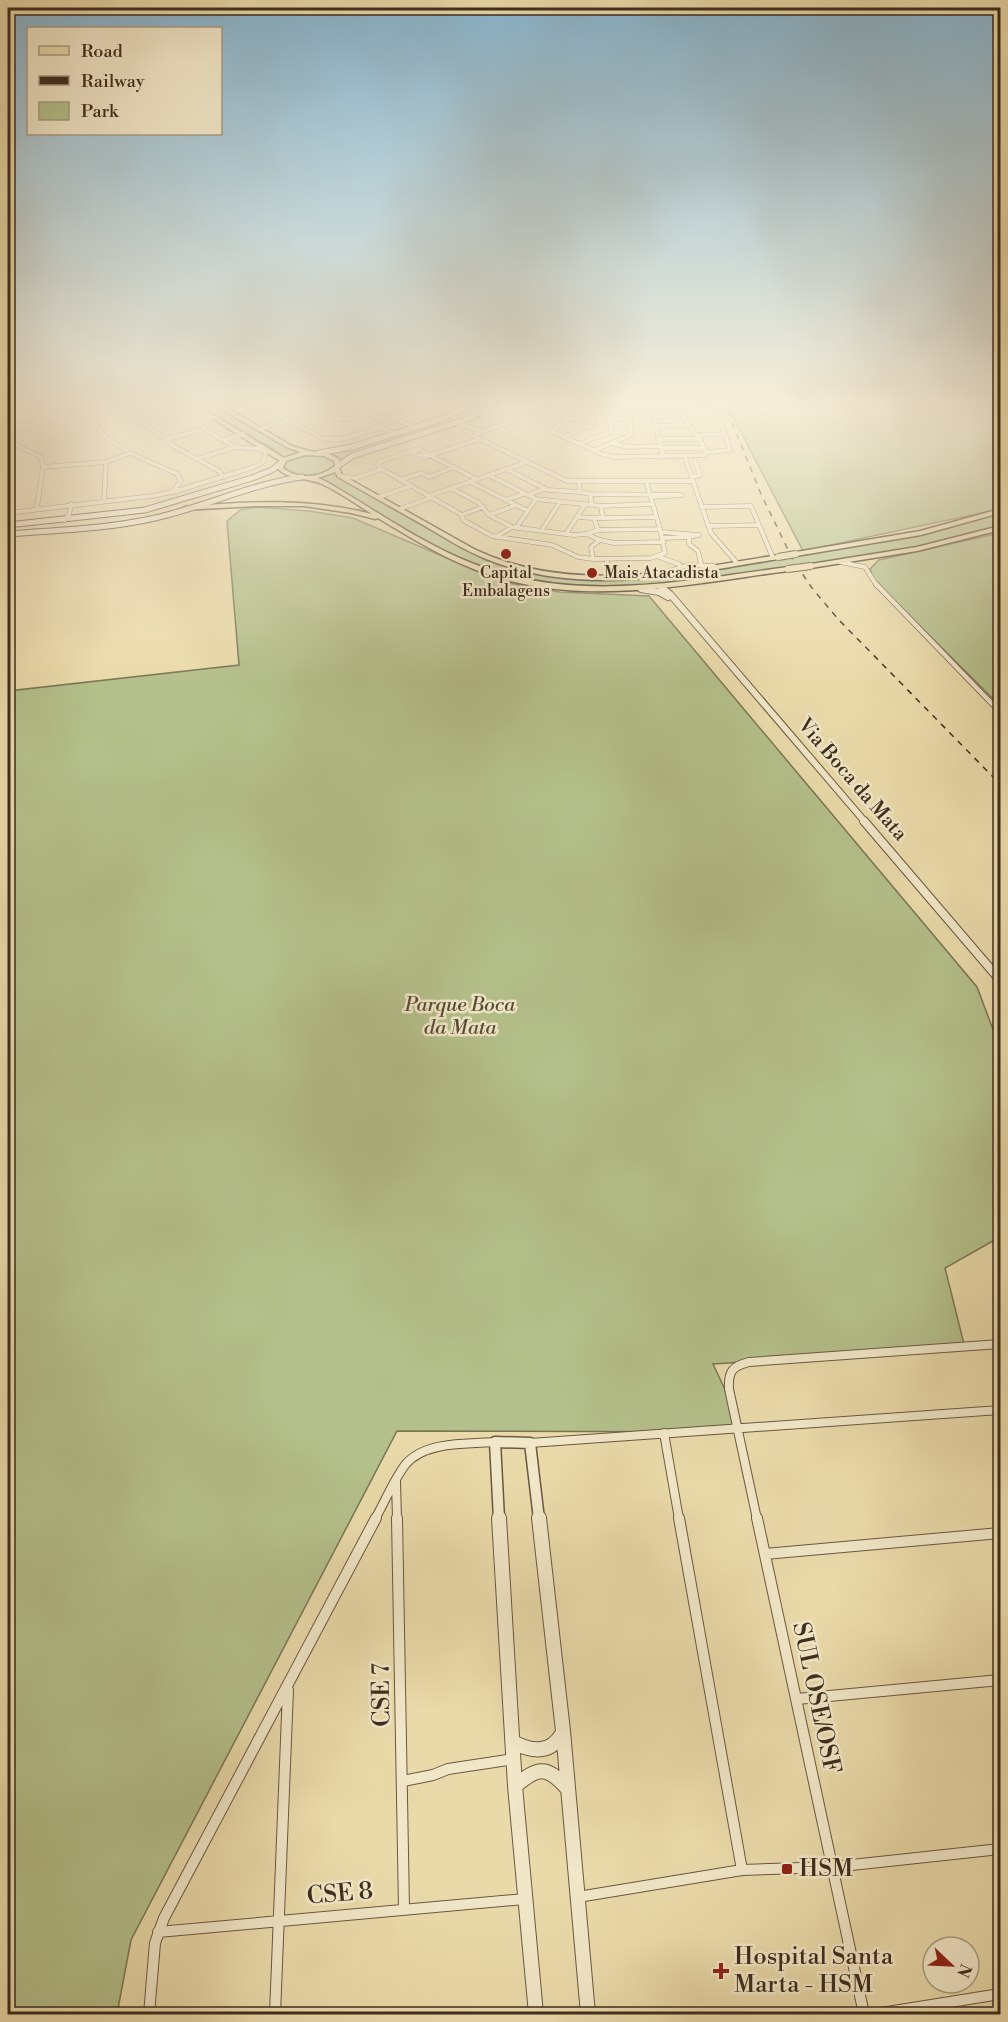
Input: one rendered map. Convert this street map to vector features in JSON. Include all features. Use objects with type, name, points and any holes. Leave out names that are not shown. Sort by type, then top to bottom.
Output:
[{"type":"main road","points":[[8,526],[64,520],[72,517],[135,512],[199,494]]},
{"type":"main road","points":[[8,534],[123,523],[185,509],[232,494]]},
{"type":"main road","points":[[344,494],[453,558],[493,574],[542,585],[569,588],[641,589],[679,585],[889,554],[1000,528]]},
{"type":"main road","points":[[374,494],[490,558],[547,572],[607,578],[663,573],[876,542],[944,527],[1000,511]]},
{"type":"main road","points":[[185,509],[257,503],[308,504],[352,511],[390,522]]},
{"type":"main road","points":[[36,522],[27,527],[36,531]]},
{"type":"main road","points":[[876,542],[894,546],[893,552],[889,554]]},
{"type":"main road","points":[[714,566],[711,572],[716,576],[740,576]]},
{"type":"main road","points":[[626,577],[660,587]]},
{"type":"main road","points":[[670,594],[673,587],[679,585]]},
{"type":"street","points":[[37,507],[39,494]]},
{"type":"street","points":[[104,494],[104,501]]},
{"type":"street","points":[[379,497],[387,494]]},
{"type":"street","points":[[428,494],[462,515],[463,520],[496,537],[552,545],[578,557],[593,559],[658,557],[679,564],[681,567]]},
{"type":"street","points":[[400,509],[435,494]]},
{"type":"street","points":[[462,494],[483,507],[489,515],[514,527],[566,534],[586,534],[598,530],[662,535],[689,537],[699,535],[696,533],[662,535],[614,543],[586,534]]},
{"type":"street","points":[[494,494],[528,511]]},
{"type":"street","points":[[505,500],[525,494]]},
{"type":"street","points":[[527,494],[536,499],[584,506],[653,504]]},
{"type":"street","points":[[590,494],[592,505]]},
{"type":"street","points":[[612,494],[682,495],[679,497],[651,495]]},
{"type":"street","points":[[697,494],[711,533],[737,563]]},
{"type":"street","points":[[158,507],[164,495]]},
{"type":"street","points":[[8,513],[37,507],[164,495],[182,500]]},
{"type":"street","points":[[651,495],[666,551],[658,557]]},
{"type":"street","points":[[496,537],[514,527],[536,499]]},
{"type":"street","points":[[542,531],[560,502]]},
{"type":"street","points":[[70,504],[72,517]]},
{"type":"street","points":[[489,515],[514,506]]},
{"type":"street","points":[[566,534],[584,506]]},
{"type":"street","points":[[601,506],[603,518]]},
{"type":"street","points":[[701,507],[752,506],[776,557]]},
{"type":"street","points":[[462,515],[483,507]]},
{"type":"street","points":[[577,517],[656,517]]},
{"type":"street","points":[[594,518],[598,530]]},
{"type":"street","points":[[709,526],[759,525]]},
{"type":"street","points":[[689,537],[689,544],[698,551],[701,564]]},
{"type":"street","points":[[593,559],[591,547],[600,540]]},
{"type":"street","points":[[865,567],[871,557]]},
{"type":"street","points":[[607,559],[607,578]]},
{"type":"street","points":[[840,562],[865,567],[878,586],[1000,711]]},
{"type":"street","points":[[663,573],[701,564],[714,566]]},
{"type":"street","name":"Via Boca da Mata","points":[[660,587],[670,594],[1000,980]]},
{"type":"street","name":"Via Boca da Mata","points":[[641,589],[663,594],[676,603]]},
{"type":"street","name":"SUL OSE/OSF","points":[[864,2014],[729,1389],[730,1371],[733,1367],[749,1362],[1000,1344]]},
{"type":"street","points":[[149,2014],[158,1932],[289,1686],[344,1576],[396,1480],[413,1457],[426,1451],[495,1442],[530,1443],[1000,1410]]},
{"type":"street","points":[[664,1433],[742,1870]]},
{"type":"street","points":[[495,1442],[515,1786],[536,2014]]},
{"type":"street","points":[[530,1443],[563,1731],[588,2014]]},
{"type":"street","name":"CSE 7","points":[[396,1480],[404,1910]]},
{"type":"street","points":[[765,1554],[1000,1533]]},
{"type":"street","points":[[797,1699],[1000,1680]]},
{"type":"street","points":[[275,2014],[277,1921],[289,1686]]},
{"type":"street","points":[[513,1742],[531,1750],[549,1749],[558,1742],[563,1731]]},
{"type":"street","points":[[403,1780],[433,1775],[448,1769],[514,1759]]},
{"type":"street","points":[[515,1786],[532,1772],[547,1769],[556,1774],[567,1788]]},
{"type":"street","points":[[577,1897],[742,1870],[833,1867],[1000,1849]]},
{"type":"street","name":"CSE 8","points":[[158,1932],[525,1899]]},
{"type":"street","points":[[875,2014],[1000,1994]]},
{"type":"green space","points":[[344,494],[377,494],[490,558],[547,572],[607,577],[663,573],[930,532],[1000,513],[1000,525],[889,554],[618,591],[542,586],[454,558]]},
{"type":"green space","points":[[773,494],[1000,494],[1000,509],[803,551]]},
{"type":"green space","name":"Parque Boca da Mata","points":[[256,507],[309,511],[353,518],[503,582],[560,592],[649,596],[977,987],[1000,1048],[1000,1237],[945,1268],[965,1348],[713,1364],[745,1432],[397,1431],[131,1940],[117,2014],[8,2014],[8,691],[239,665],[227,521],[240,510]]},
{"type":"green space","points":[[1000,533],[1000,706],[873,579],[870,569],[879,560]]},
{"type":"railway","points":[[761,494],[793,560],[812,588],[838,619],[1000,784]]},
{"type":"place","name":"Capital Embalagens","points":[[506,554]]},
{"type":"place","name":"Mais Atacadista","points":[[592,573]]},
{"type":"place","name":"HSM","points":[[787,1869]]},
{"type":"place","name":"Hospital Santa Marta - HSM","points":[[721,1971]]}]
